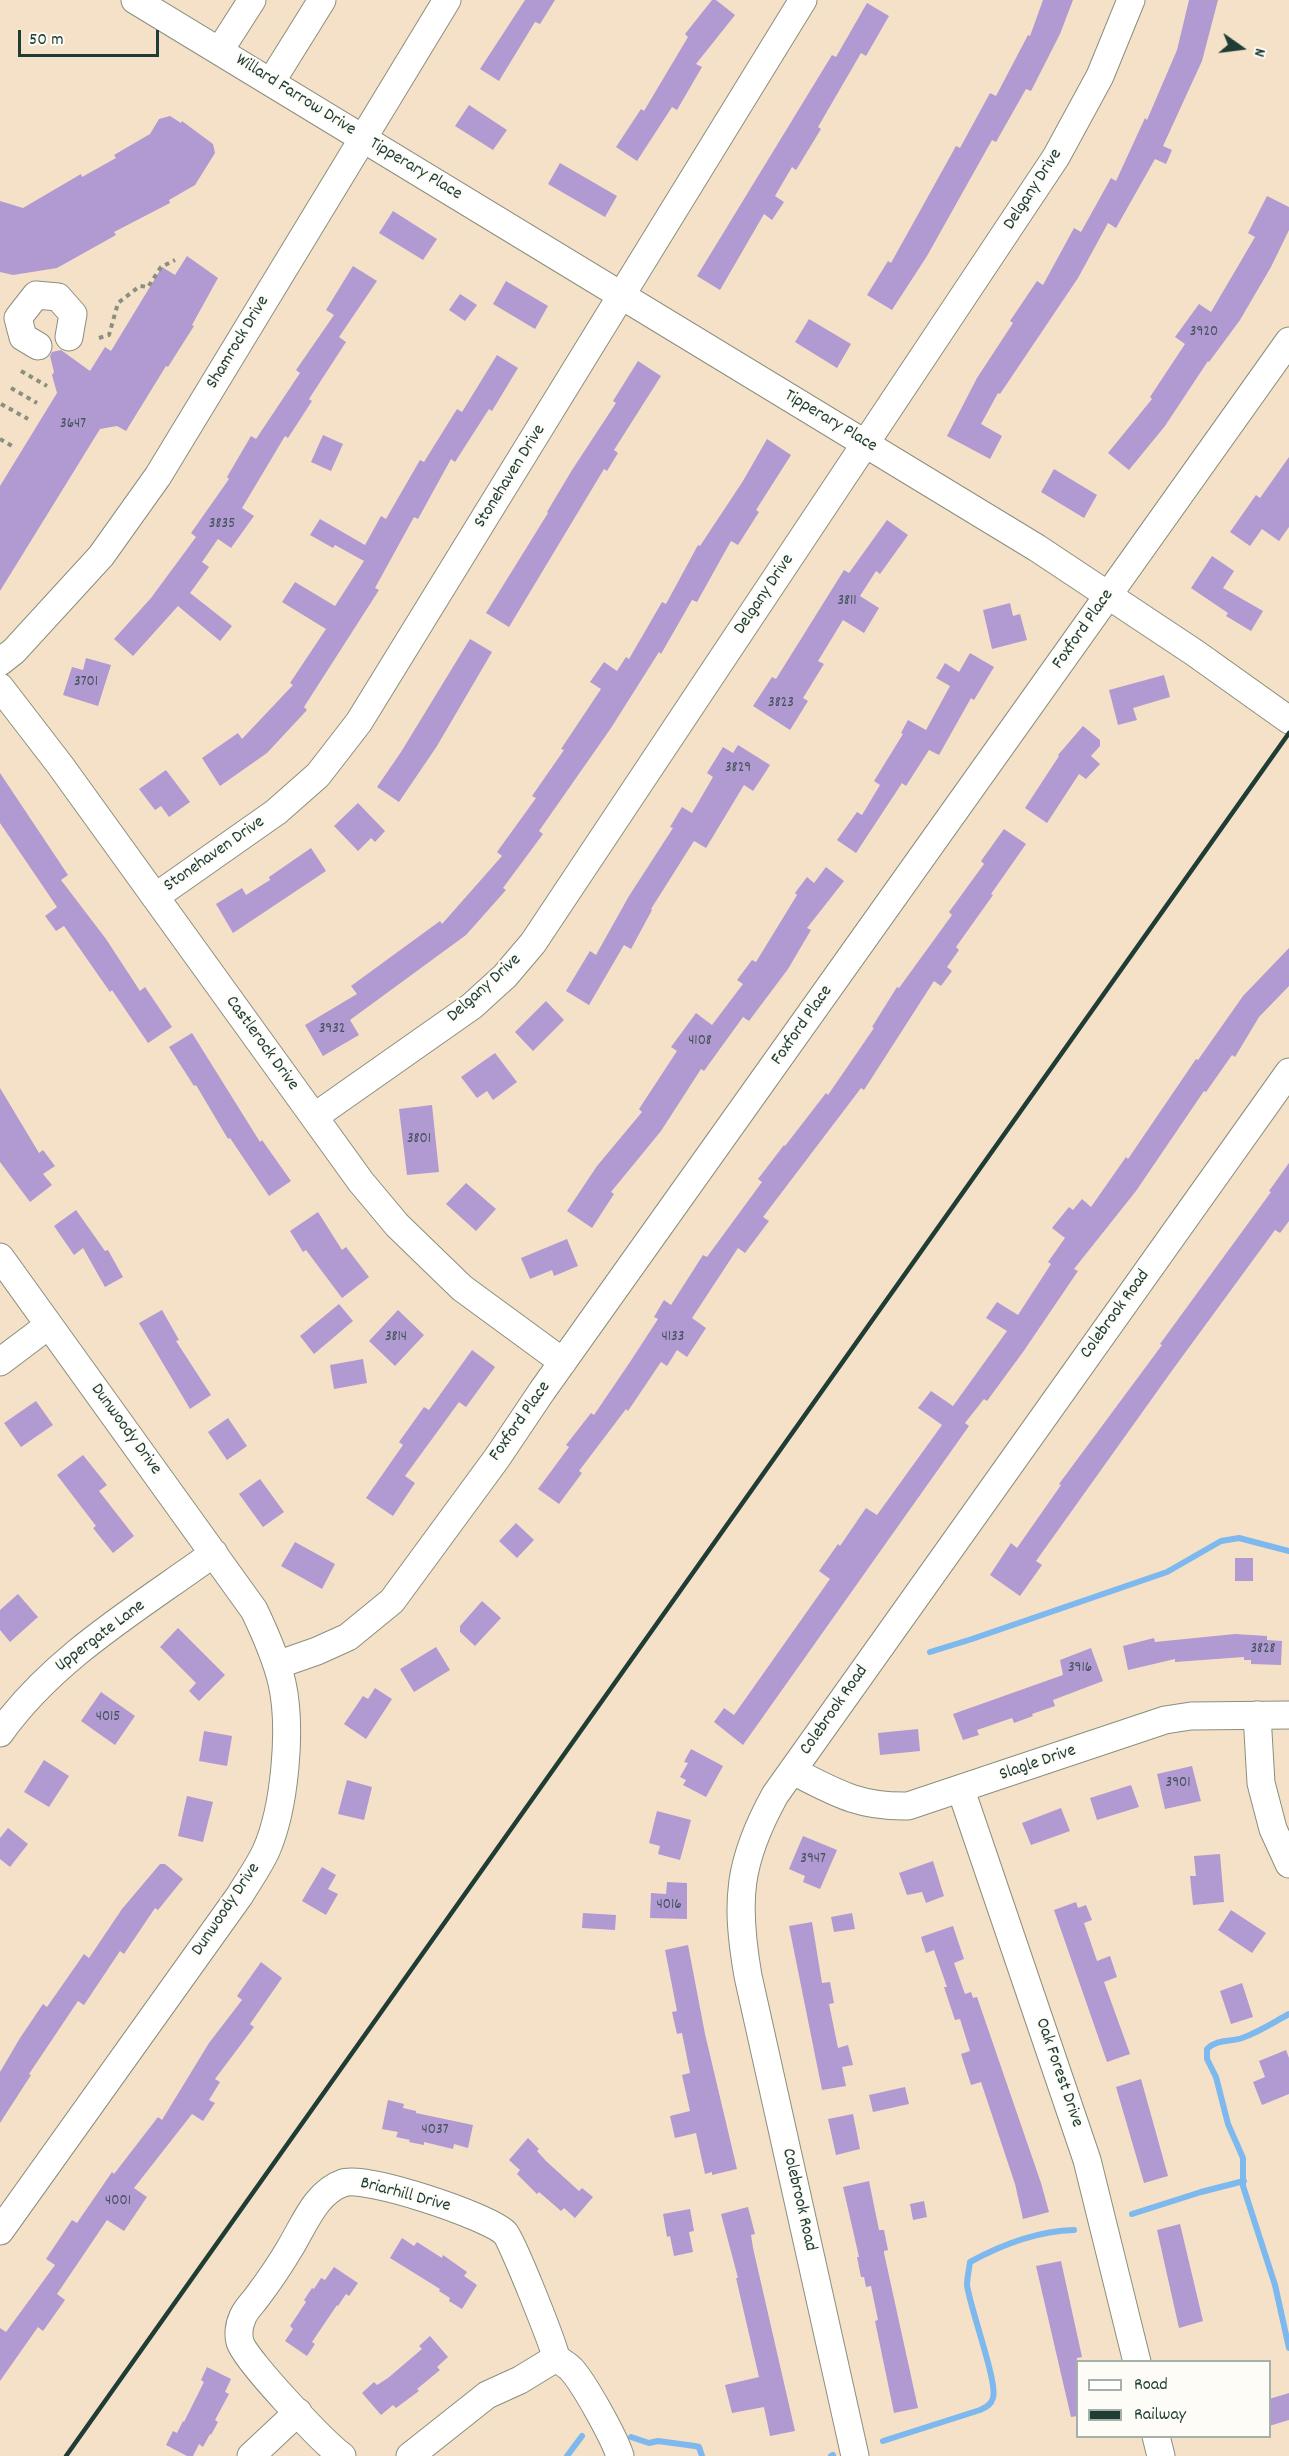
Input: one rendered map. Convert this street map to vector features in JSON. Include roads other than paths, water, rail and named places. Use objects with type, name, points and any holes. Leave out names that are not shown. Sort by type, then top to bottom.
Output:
[{"type":"street","name":"Willard Farrow Drive","points":[[135,0],[362,138]]},
{"type":"street","points":[[220,50],[252,0]]},
{"type":"street","points":[[272,82],[322,0]]},
{"type":"street","name":"Shamrock Drive","points":[[0,662],[14,651],[75,586],[128,521],[159,476],[447,0]]},
{"type":"street","name":"Stonehaven Drive","points":[[155,897],[276,812],[318,775],[333,758],[402,655],[803,0]]},
{"type":"street","name":"Delgany Drive","points":[[314,1117],[472,1006],[522,957],[573,885],[1072,130],[1100,76],[1131,0]]},
{"type":"street","name":"Tipperary Place","points":[[362,138],[1037,548],[1195,653],[1289,720]]},
{"type":"street","points":[[38,346],[23,337],[9,316],[36,295],[58,297],[73,314],[69,337]]},
{"type":"street","name":"Foxford Place","points":[[277,1665],[317,1652],[348,1637],[392,1601],[497,1458],[1289,341]]},
{"type":"street","name":"Castlerock Drive","points":[[0,687],[361,1182],[418,1248],[462,1288],[563,1362]]},
{"type":"street","name":"Colebrook Road","points":[[855,2456],[740,1933],[739,1908],[742,1875],[748,1852],[758,1826],[775,1795],[1289,1072]]},
{"type":"street","name":"Dunwoody Drive","points":[[0,1257],[254,1610],[277,1665],[282,1685],[286,1753],[281,1792],[266,1849],[240,1895],[0,2231]]},
{"type":"street","points":[[0,1362],[49,1325]]},
{"type":"street","name":"Uppergate Lane","points":[[0,1733],[26,1699],[55,1670],[214,1553]]},
{"type":"street","points":[[1257,1715],[1261,1783],[1273,1828],[1289,1864]]},
{"type":"street","name":"Slagle Drive","points":[[793,1771],[850,1800],[883,1807],[908,1806],[1165,1720],[1191,1716],[1289,1715]]},
{"type":"street","name":"Oak Forest Drive","points":[[961,1790],[1087,2160],[1137,2360]]},
{"type":"street","name":"Briarhill Drive","points":[[342,2456],[265,2378],[240,2342],[241,2324],[242,2318],[280,2265],[321,2197],[343,2182],[358,2180],[483,2218],[510,2238],[554,2346],[556,2358],[571,2369],[608,2430],[620,2456]]},
{"type":"street","points":[[410,2456],[487,2395],[520,2380],[556,2358]]},
{"type":"street","points":[[251,2456],[298,2412]]},
{"type":"street","points":[[1156,2438],[1161,2456]]},
{"type":"waterway","points":[[930,1652],[1167,1572],[1221,1541],[1239,1538],[1289,1551]]},
{"type":"waterway","points":[[1289,2014],[1248,2036],[1211,2046],[1207,2049],[1207,2059],[1216,2077],[1228,2124],[1243,2158],[1243,2186],[1275,2285],[1289,2348]]},
{"type":"waterway","points":[[1132,2214],[1244,2181]]},
{"type":"waterway","points":[[883,2441],[980,2410],[988,2406],[993,2398],[988,2362],[967,2285],[970,2262],[1020,2240],[1047,2233],[1074,2230]]},
{"type":"waterway","points":[[567,2456],[582,2436]]},
{"type":"waterway","points":[[631,2437],[649,2443],[658,2441],[699,2447],[702,2456]]},
{"type":"railway","points":[[66,2456],[1289,733]]}]
